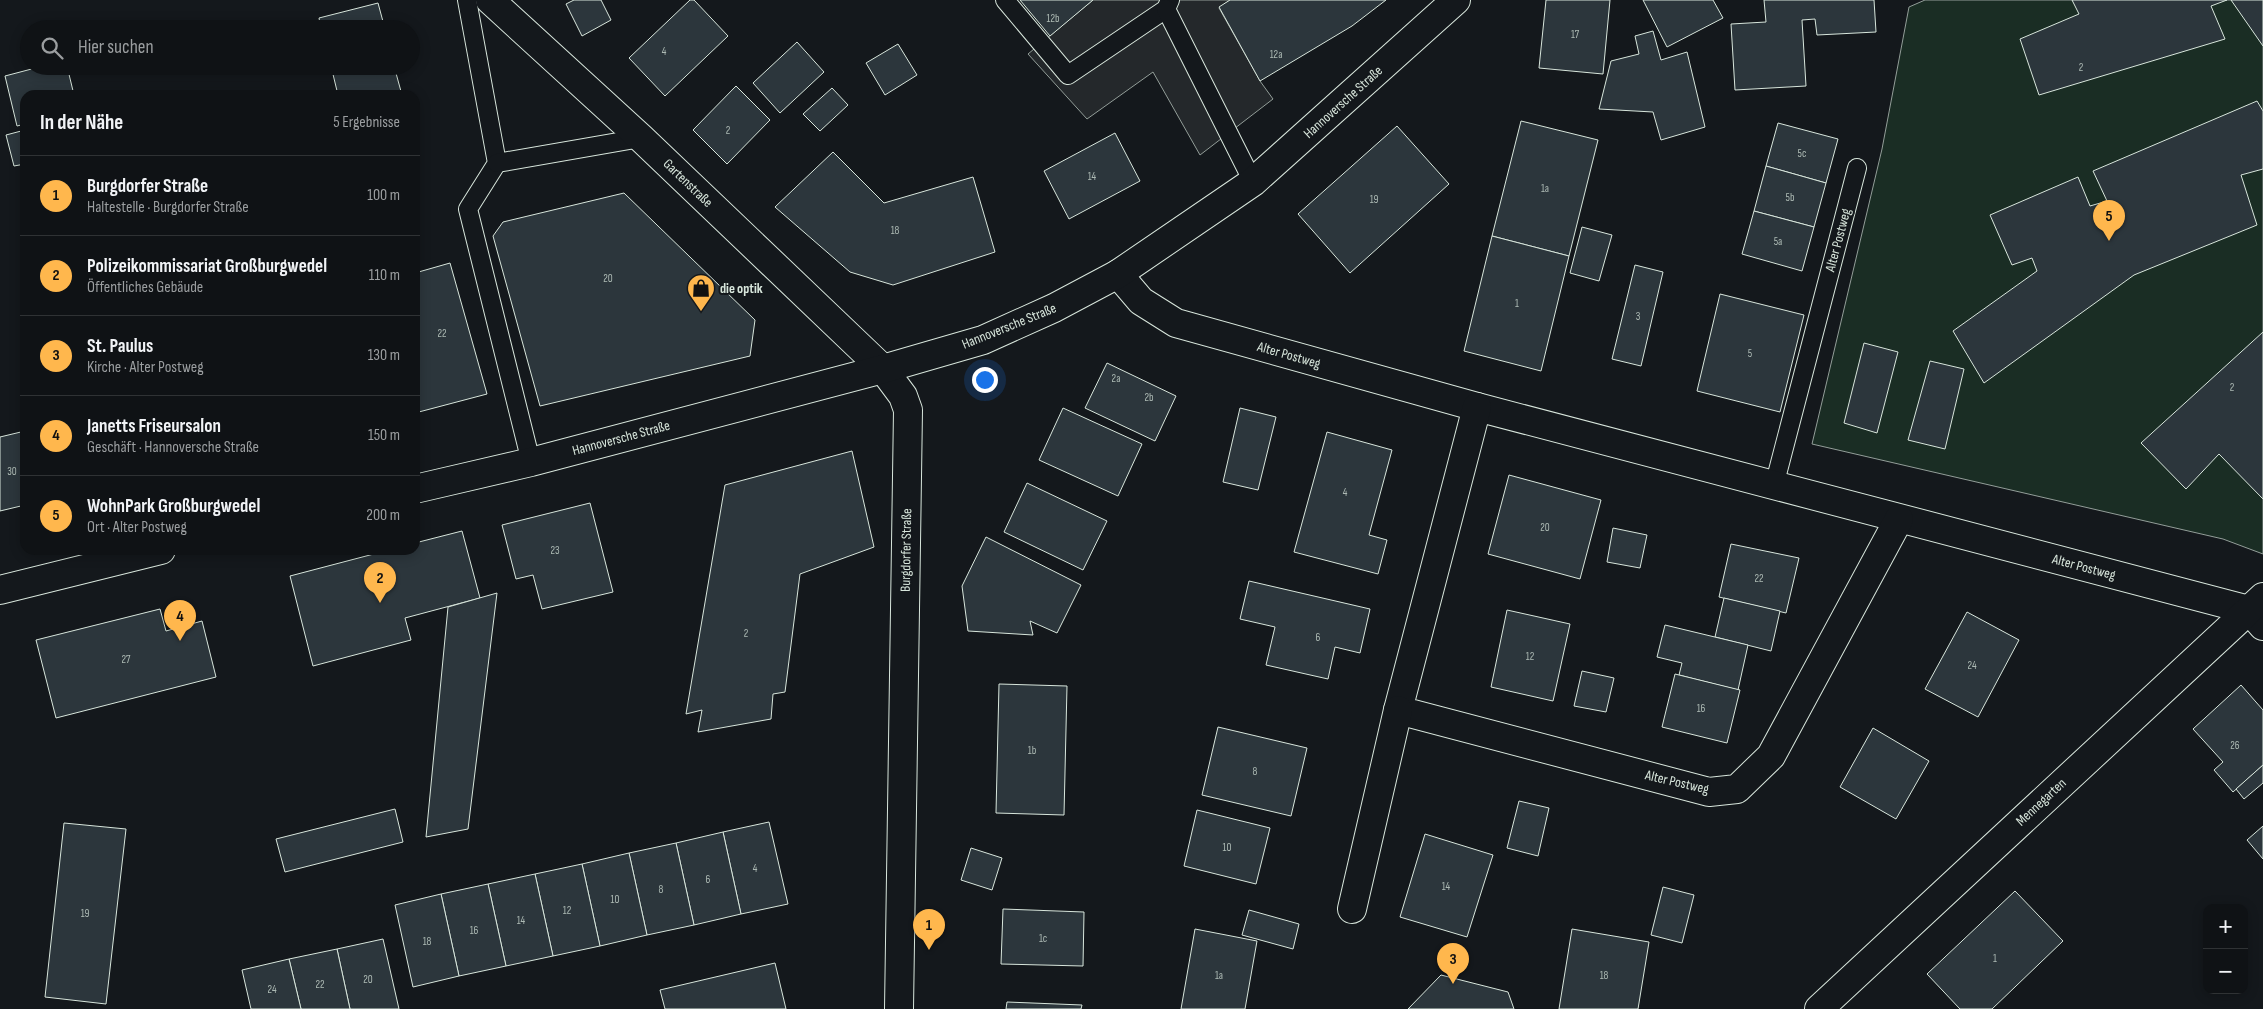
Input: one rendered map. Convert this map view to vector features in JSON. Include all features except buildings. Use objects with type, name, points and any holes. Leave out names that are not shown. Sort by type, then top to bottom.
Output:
[{"type":"street","name":"Gartenstraße","points":[[490,0],[641,138],[883,369]]},
{"type":"street","name":"Hannoversche Straße","points":[[420,488],[531,462],[883,369],[983,340],[1054,308],[1118,274],[1253,182],[1456,0]]},
{"type":"street","name":"Alter Postweg","points":[[1118,274],[1141,302],[1176,323],[1477,407],[1899,519],[2258,611]]},
{"type":"street","name":"Burgdorfer Straße","points":[[883,369],[903,396],[908,410],[899,1009]]},
{"type":"street","points":[[1352,909],[1398,710],[1477,407]]},
{"type":"street","name":"Alter Postweg","points":[[1398,710],[1709,792],[1736,789],[1771,756],[1899,519]]},
{"type":"street","points":[[0,590],[141,555]]},
{"type":"street","name":"Mennegarten","points":[[1829,1006],[2258,611]]},
{"type":"lane","points":[[466,0],[497,163],[468,209],[531,462]]},
{"type":"lane","points":[[1005,0],[1068,75],[1168,4],[1253,182]]},
{"type":"lane","points":[[497,163],[641,138]]},
{"type":"lane","name":"Alter Postweg","points":[[1774,486],[1857,168]]},
{"type":"green space","points":[[1925,0],[2263,0],[2263,554],[2223,539],[1812,444],[1882,149],[1909,7]]},
{"type":"shaded area","points":[[1093,0],[1230,0],[1219,8],[1260,81],[1273,99],[1200,155],[1153,72],[1087,119],[1028,54]]},
{"type":"place","name":"WohnPark Großburgwedel","points":[[2109,241]]},
{"type":"place","name":"die optik","points":[[701,312]]},
{"type":"place","name":"Polizeikommissariat Großburgwedel","points":[[380,603]]},
{"type":"place","name":"Janetts Friseursalon","points":[[180,641]]},
{"type":"place","name":"Burgdorfer Straße","points":[[929,950]]},
{"type":"place","name":"St. Paulus","points":[[1453,984]]}]
